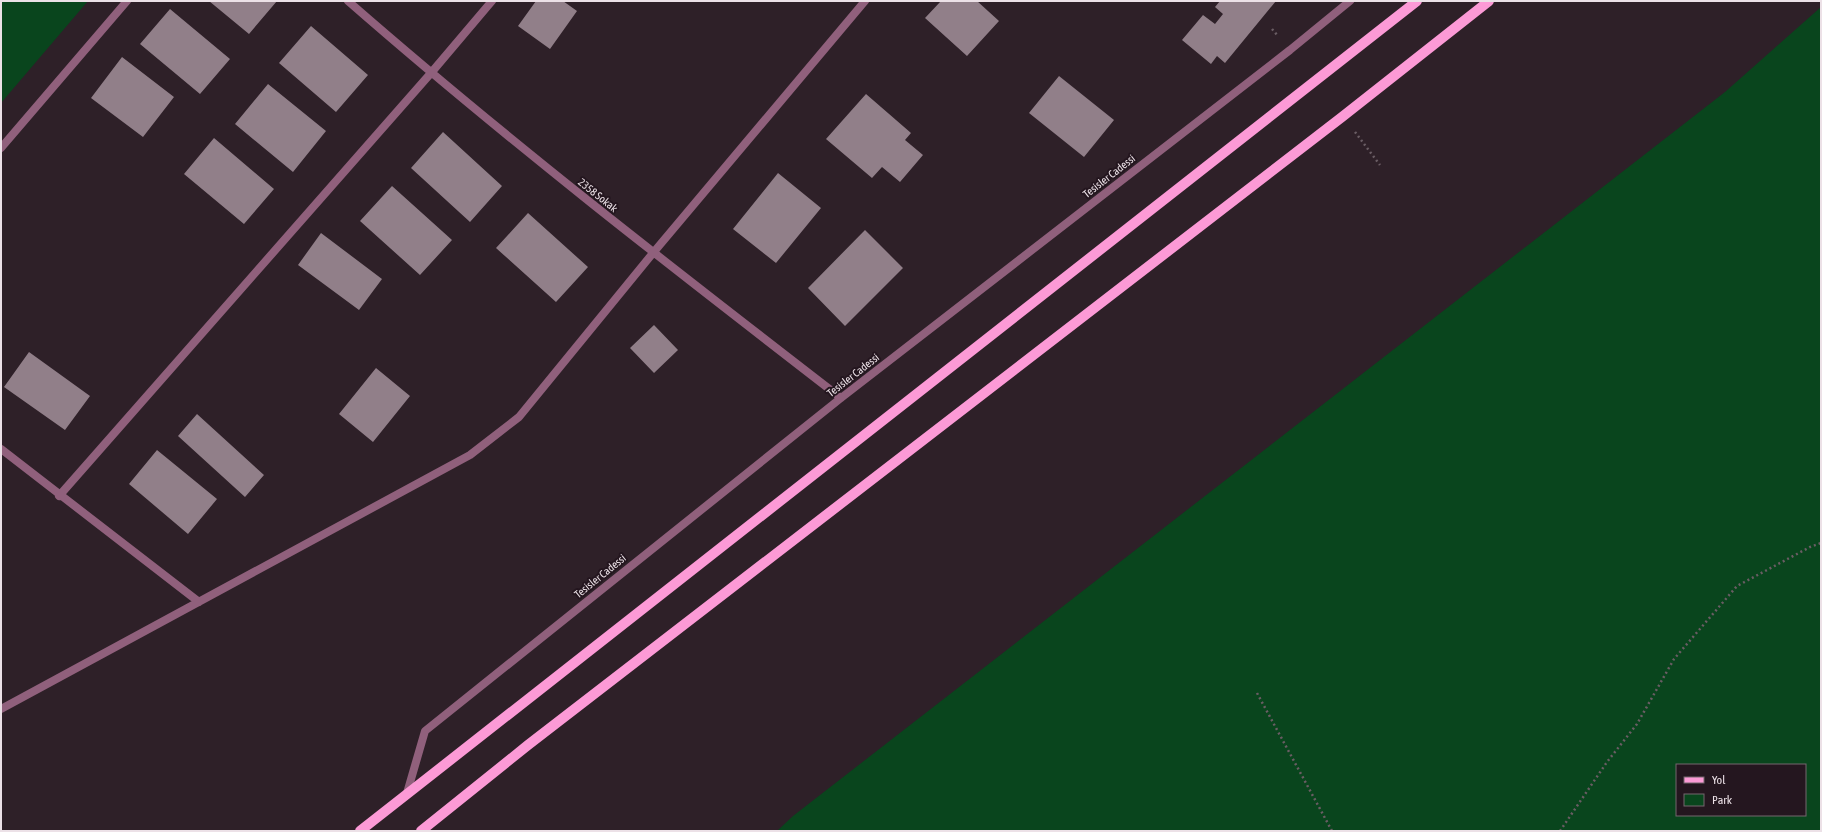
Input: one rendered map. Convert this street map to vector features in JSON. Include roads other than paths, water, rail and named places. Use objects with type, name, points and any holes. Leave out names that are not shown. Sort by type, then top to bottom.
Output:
[{"type":"main road","points":[[360,831],[1417,1]]},
{"type":"main road","points":[[421,831],[541,736],[1342,117],[1489,1]]},
{"type":"street","points":[[1,148],[127,1]]},
{"type":"street","name":"2358 Sokak","points":[[348,1],[431,73],[653,253],[841,398]]},
{"type":"street","points":[[59,496],[431,73],[492,1]]},
{"type":"street","points":[[1,709],[470,455],[519,417],[653,253],[866,1]]},
{"type":"street","name":"Tesisler Cadessi","points":[[408,793],[424,730],[841,398],[1278,60],[1349,1]]},
{"type":"street","points":[[1,449],[59,496],[198,602]]}]
